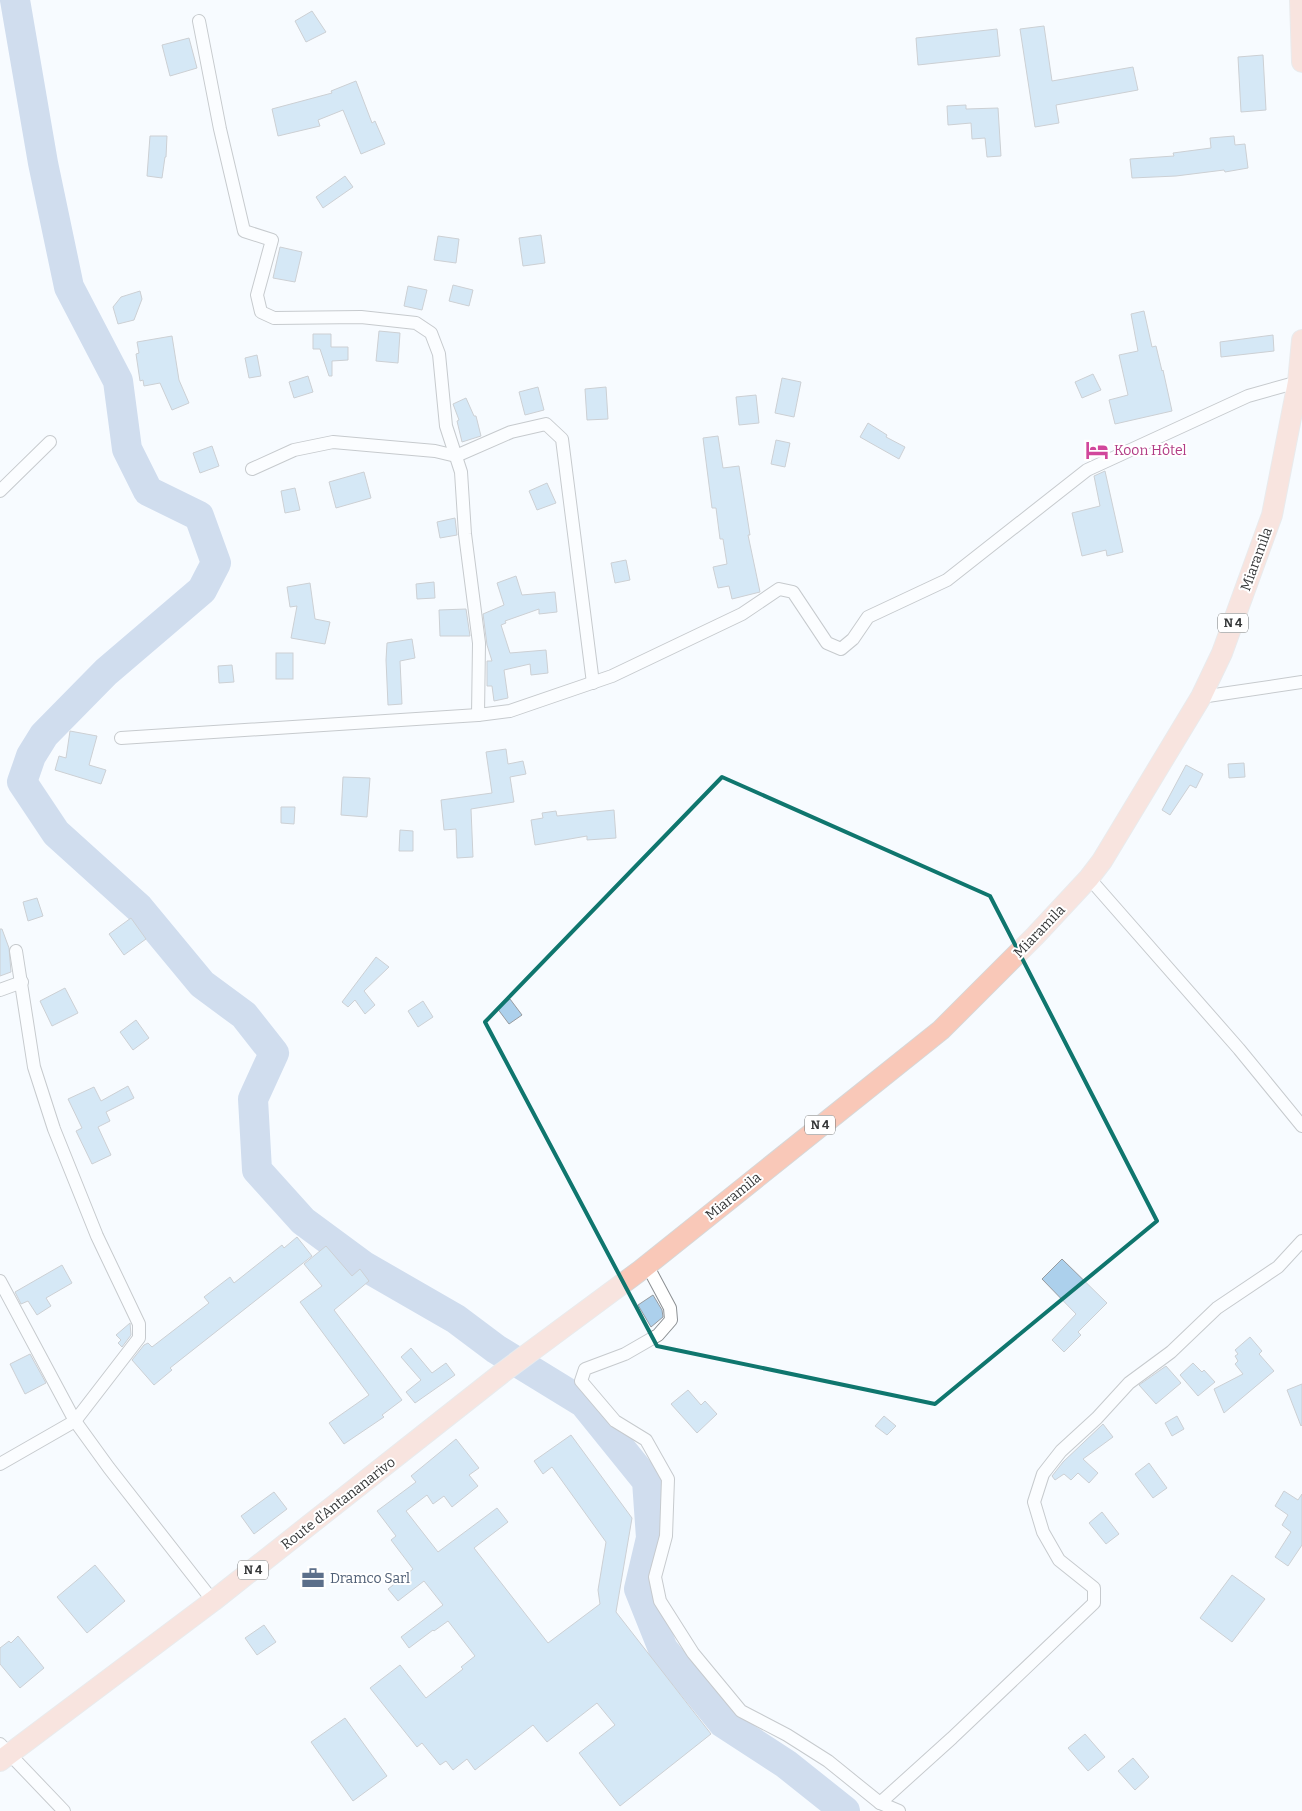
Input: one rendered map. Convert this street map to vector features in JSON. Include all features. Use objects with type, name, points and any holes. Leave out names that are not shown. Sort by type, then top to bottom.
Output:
[{"type":"main road","points":[[1300,0],[1302,62]]},
{"type":"main road","name":"Miaramila","points":[[531,1352],[647,1265],[941,1030],[1035,936],[1089,878],[1102,861],[1201,697],[1222,653],[1272,515],[1298,382],[1302,340]]},
{"type":"main road","name":"Route d'Antananarivo","points":[[3,1753],[213,1601],[531,1352]]},
{"type":"street","points":[[199,21],[220,128],[244,231],[272,240],[257,295],[261,312],[274,318],[361,317],[416,323],[431,333],[439,354],[446,426],[461,472],[465,534],[479,642],[478,715]]},
{"type":"street","points":[[121,738],[478,715],[510,711],[612,676],[742,614],[779,589],[792,592],[827,643],[841,650],[853,639],[868,617],[947,580],[1087,470],[1248,396],[1298,382]]},
{"type":"street","points":[[252,469],[294,450],[333,442],[435,451],[456,456],[511,432],[546,424],[562,439],[593,682]]},
{"type":"street","points":[[0,491],[50,442]]},
{"type":"street","points":[[1201,697],[1302,682]]},
{"type":"street","points":[[1089,878],[1239,1049],[1302,1126]]},
{"type":"street","points":[[0,1464],[75,1421],[139,1338],[139,1324],[97,1236],[54,1128],[34,1068],[16,951]]},
{"type":"street","points":[[0,990],[22,982]]},
{"type":"street","points":[[880,1803],[952,1738],[1094,1603],[1094,1588],[1059,1560],[1043,1532],[1034,1502],[1043,1474],[1061,1451],[1098,1418],[1130,1383],[1171,1352],[1217,1308],[1278,1267],[1302,1241]]},
{"type":"street","points":[[647,1265],[670,1308],[671,1320],[658,1335],[625,1354],[585,1369],[580,1381],[616,1420],[646,1440],[668,1479],[666,1536],[655,1577],[660,1601],[693,1653],[741,1711],[787,1734],[828,1761],[880,1803],[899,1811]]},
{"type":"street","points":[[0,1281],[75,1421],[109,1468],[213,1601]]},
{"type":"street","points":[[3,1753],[64,1811]]},
{"type":"highlighted area","points":[[722,777],[990,896],[1157,1221],[935,1404],[657,1346],[485,1022]]},
{"type":"building","points":[[312,11],[326,32],[306,42],[295,21]]},
{"type":"building","points":[[1044,26],[1052,81],[1133,67],[1138,90],[1056,105],[1059,123],[1035,127],[1020,29]]},
{"type":"building","points":[[997,29],[1000,56],[918,65],[916,38]]},
{"type":"building","points":[[189,38],[197,68],[170,76],[162,45]]},
{"type":"building","points":[[1263,55],[1266,110],[1241,112],[1238,57]]},
{"type":"building","points":[[356,81],[372,123],[375,121],[385,144],[361,154],[343,110],[318,120],[320,126],[278,136],[272,109],[332,93],[331,91]]},
{"type":"building","points":[[966,105],[966,109],[998,108],[1001,156],[987,157],[985,138],[972,139],[971,123],[948,125],[947,106]]},
{"type":"building","points":[[150,136],[167,136],[162,178],[147,176]]},
{"type":"building","points":[[1234,136],[1235,145],[1245,144],[1248,168],[1225,172],[1224,170],[1176,176],[1132,178],[1130,159],[1174,156],[1173,153],[1211,148],[1210,138]]},
{"type":"building","points":[[345,176],[353,187],[323,208],[316,197]]},
{"type":"building","points":[[541,235],[545,263],[523,266],[519,238]]},
{"type":"building","points":[[438,236],[459,239],[456,263],[434,260]]},
{"type":"building","points":[[280,247],[302,252],[295,282],[273,278]]},
{"type":"building","points":[[453,285],[473,290],[469,306],[449,301]]},
{"type":"building","points":[[408,286],[427,290],[422,310],[404,306]]},
{"type":"building","points":[[140,291],[142,299],[134,320],[118,324],[113,307],[121,297]]},
{"type":"building","points":[[1144,311],[1152,347],[1156,346],[1163,370],[1172,411],[1115,424],[1109,400],[1128,395],[1119,355],[1138,351],[1131,314]]},
{"type":"building","points":[[379,331],[400,333],[398,363],[376,361]]},
{"type":"building","points":[[313,334],[331,334],[331,347],[348,347],[348,360],[332,361],[332,376],[329,376],[320,349],[313,349]]},
{"type":"building","points":[[1273,335],[1274,351],[1221,357],[1220,342]]},
{"type":"building","points":[[172,336],[179,380],[189,403],[172,410],[160,383],[144,386],[143,380],[140,381],[136,354],[139,353],[137,342]]},
{"type":"building","points":[[257,355],[261,376],[249,378],[245,358]]},
{"type":"building","points":[[1093,374],[1101,390],[1082,398],[1075,382]]},
{"type":"building","points":[[308,376],[313,392],[294,398],[289,382]]},
{"type":"building","points":[[782,378],[801,382],[794,417],[775,413]]},
{"type":"building","points":[[538,387],[544,410],[525,415],[519,392]]},
{"type":"building","points":[[606,387],[608,419],[587,420],[585,389]]},
{"type":"building","points":[[756,395],[759,423],[739,425],[736,397]]},
{"type":"building","points":[[466,398],[474,416],[476,416],[481,436],[462,442],[457,421],[459,420],[453,404]]},
{"type":"building","points":[[868,423],[887,435],[886,437],[905,447],[899,459],[860,437]]},
{"type":"building","points":[[718,436],[723,468],[739,466],[750,535],[748,535],[760,592],[732,599],[729,586],[718,588],[713,567],[727,564],[723,539],[720,539],[716,508],[712,508],[703,438]]},
{"type":"building","points":[[776,440],[790,443],[785,467],[771,464]]},
{"type":"building","points":[[212,446],[219,466],[200,473],[193,453]]},
{"type":"building","points":[[1105,471],[1123,552],[1107,556],[1106,550],[1082,556],[1072,513],[1100,506],[1094,476]]},
{"type":"building","points":[[364,472],[371,498],[336,508],[329,482]]},
{"type":"building","points":[[547,483],[556,503],[537,510],[529,491]]},
{"type":"building","points":[[295,488],[300,510],[285,513],[281,491]]},
{"type":"building","points":[[455,518],[457,535],[440,538],[437,522]]},
{"type":"building","points":[[626,560],[630,580],[615,583],[611,563]]},
{"type":"building","points":[[516,576],[522,595],[555,592],[557,612],[539,614],[539,609],[505,621],[506,623],[501,625],[510,653],[546,650],[548,673],[531,675],[530,664],[504,670],[508,698],[494,701],[492,686],[487,686],[487,661],[492,661],[487,645],[483,614],[504,605],[497,583]]},
{"type":"building","points":[[434,582],[435,598],[417,599],[416,584]]},
{"type":"building","points":[[310,583],[315,619],[330,622],[325,644],[291,638],[297,606],[290,607],[287,587]]},
{"type":"building","points":[[466,609],[470,636],[440,636],[439,610]]},
{"type":"building","points":[[412,639],[415,658],[400,661],[402,704],[388,705],[387,643]]},
{"type":"building","points":[[276,653],[293,653],[293,679],[276,679]]},
{"type":"building","points":[[232,665],[234,682],[219,683],[218,666]]},
{"type":"building","points":[[70,731],[97,736],[89,765],[106,770],[101,784],[55,770],[59,756],[66,758]]},
{"type":"building","points":[[506,749],[508,764],[523,761],[526,774],[510,777],[514,802],[471,809],[473,857],[457,858],[456,829],[444,830],[441,800],[492,793],[486,752]]},
{"type":"building","points":[[1244,763],[1245,777],[1229,778],[1228,764]]},
{"type":"building","points":[[1186,765],[1203,774],[1196,788],[1190,785],[1170,815],[1162,810]]},
{"type":"building","points":[[343,777],[370,778],[367,817],[341,815]]},
{"type":"building","points":[[281,807],[295,807],[294,824],[281,823]]},
{"type":"building","points":[[614,810],[616,838],[587,840],[587,836],[535,845],[531,820],[543,818],[542,813],[556,811],[557,816]]},
{"type":"building","points":[[400,830],[413,831],[413,851],[399,851]]},
{"type":"building","points":[[37,898],[43,916],[28,921],[23,902]]},
{"type":"building","points":[[131,918],[146,939],[124,955],[109,934]]},
{"type":"building","points":[[0,929],[2,929],[9,948],[11,972],[0,976]]},
{"type":"building","points":[[376,957],[389,967],[364,991],[375,1005],[365,1014],[355,1000],[348,1007],[342,1002]]},
{"type":"building","points":[[65,988],[78,1013],[52,1026],[40,1001]]},
{"type":"building","points":[[510,999],[522,1015],[509,1024],[497,1008]]},
{"type":"building","points":[[423,1001],[433,1017],[418,1027],[408,1011]]},
{"type":"building","points":[[136,1020],[149,1038],[133,1050],[120,1032]]},
{"type":"building","points":[[128,1086],[134,1098],[106,1112],[110,1121],[98,1127],[111,1155],[92,1164],[76,1131],[82,1128],[68,1099],[94,1087],[101,1101]]},
{"type":"building","points":[[297,1237],[312,1256],[170,1368],[172,1370],[154,1385],[132,1360],[144,1345],[148,1343],[152,1347],[209,1303],[204,1297],[230,1277],[234,1283],[282,1245],[284,1248]]},
{"type":"building","points":[[326,1246],[352,1276],[360,1269],[369,1281],[334,1310],[402,1400],[382,1415],[384,1417],[344,1444],[329,1423],[369,1395],[300,1302],[322,1286],[304,1264]]},
{"type":"building","points":[[1062,1259],[1107,1303],[1078,1332],[1081,1335],[1064,1352],[1052,1340],[1076,1314],[1042,1279]]},
{"type":"building","points":[[62,1265],[72,1283],[46,1298],[51,1306],[37,1315],[28,1301],[21,1304],[15,1292]]},
{"type":"building","points":[[653,1295],[662,1310],[663,1317],[651,1327],[638,1305]]},
{"type":"building","points":[[130,1323],[131,1335],[122,1347],[118,1343],[121,1340],[116,1335]]},
{"type":"building","points":[[1250,1337],[1262,1351],[1259,1354],[1274,1371],[1224,1413],[1214,1389],[1243,1374],[1235,1364],[1238,1361],[1235,1356],[1238,1354],[1235,1350]]},
{"type":"building","points":[[411,1348],[432,1373],[446,1363],[455,1375],[415,1403],[406,1392],[421,1380],[401,1357]]},
{"type":"building","points":[[30,1354],[46,1383],[25,1394],[10,1364]]},
{"type":"building","points":[[1193,1363],[1202,1372],[1204,1370],[1215,1382],[1198,1396],[1180,1375]]},
{"type":"building","points":[[1166,1366],[1181,1383],[1156,1404],[1139,1385]]},
{"type":"building","points":[[1302,1384],[1302,1425],[1301,1426],[1287,1390]]},
{"type":"building","points":[[688,1390],[701,1405],[705,1401],[717,1414],[697,1433],[671,1404]]},
{"type":"building","points":[[884,1416],[896,1426],[887,1435],[875,1426]]},
{"type":"building","points":[[1177,1416],[1184,1429],[1172,1436],[1165,1423]]},
{"type":"building","points":[[1103,1424],[1113,1437],[1083,1459],[1098,1473],[1089,1483],[1078,1473],[1071,1480],[1064,1474],[1055,1480],[1052,1476],[1063,1462]]},
{"type":"building","points":[[571,1435],[632,1518],[616,1612],[711,1734],[620,1806],[579,1753],[615,1725],[597,1703],[547,1742],[533,1725],[475,1770],[467,1759],[453,1770],[446,1761],[440,1765],[422,1743],[417,1747],[370,1688],[400,1665],[426,1698],[463,1669],[461,1667],[475,1656],[448,1621],[409,1648],[401,1637],[443,1605],[424,1581],[398,1601],[388,1589],[413,1569],[391,1540],[396,1536],[377,1511],[416,1482],[411,1476],[456,1439],[479,1468],[469,1475],[478,1486],[452,1507],[444,1496],[433,1504],[427,1495],[406,1511],[438,1552],[497,1508],[508,1522],[474,1548],[548,1643],[600,1604],[598,1590],[606,1542],[552,1467],[543,1474],[534,1461]]},
{"type":"building","points":[[1149,1463],[1167,1488],[1153,1498],[1135,1474]]},
{"type":"building","points":[[1284,1491],[1298,1500],[1302,1494],[1302,1545],[1288,1566],[1275,1557],[1291,1532],[1282,1525],[1288,1515],[1275,1506]]},
{"type":"building","points":[[274,1492],[287,1509],[254,1534],[241,1516]]},
{"type":"building","points":[[1102,1512],[1119,1534],[1106,1544],[1089,1523]]},
{"type":"building","points":[[95,1565],[125,1601],[87,1633],[57,1597]]},
{"type":"building","points":[[1232,1575],[1265,1599],[1232,1642],[1200,1618]]},
{"type":"building","points":[[264,1625],[276,1642],[257,1655],[245,1638]]},
{"type":"building","points":[[18,1636],[44,1668],[20,1688],[0,1664],[0,1648],[9,1641],[11,1643]]},
{"type":"building","points":[[345,1718],[387,1776],[353,1801],[311,1742]]},
{"type":"building","points":[[1085,1734],[1105,1757],[1088,1771],[1068,1748]]},
{"type":"building","points":[[1133,1758],[1149,1777],[1135,1790],[1118,1771]]},
{"type":"waterway","points":[[15,0],[43,163],[69,287],[118,381],[127,449],[148,491],[199,516],[216,563],[202,590],[106,672],[44,735],[31,756],[22,782],[56,833],[139,908],[202,984],[244,1015],[274,1053],[253,1099],[257,1170],[303,1221],[364,1266],[456,1319],[496,1349],[584,1403],[647,1481],[651,1538],[639,1589],[663,1649],[723,1723],[786,1764],[845,1811]]},
{"type":"place","name":"Koon Hôtel","points":[[1097,450]]},
{"type":"place","name":"Dramco Sarl","points":[[313,1578]]}]
